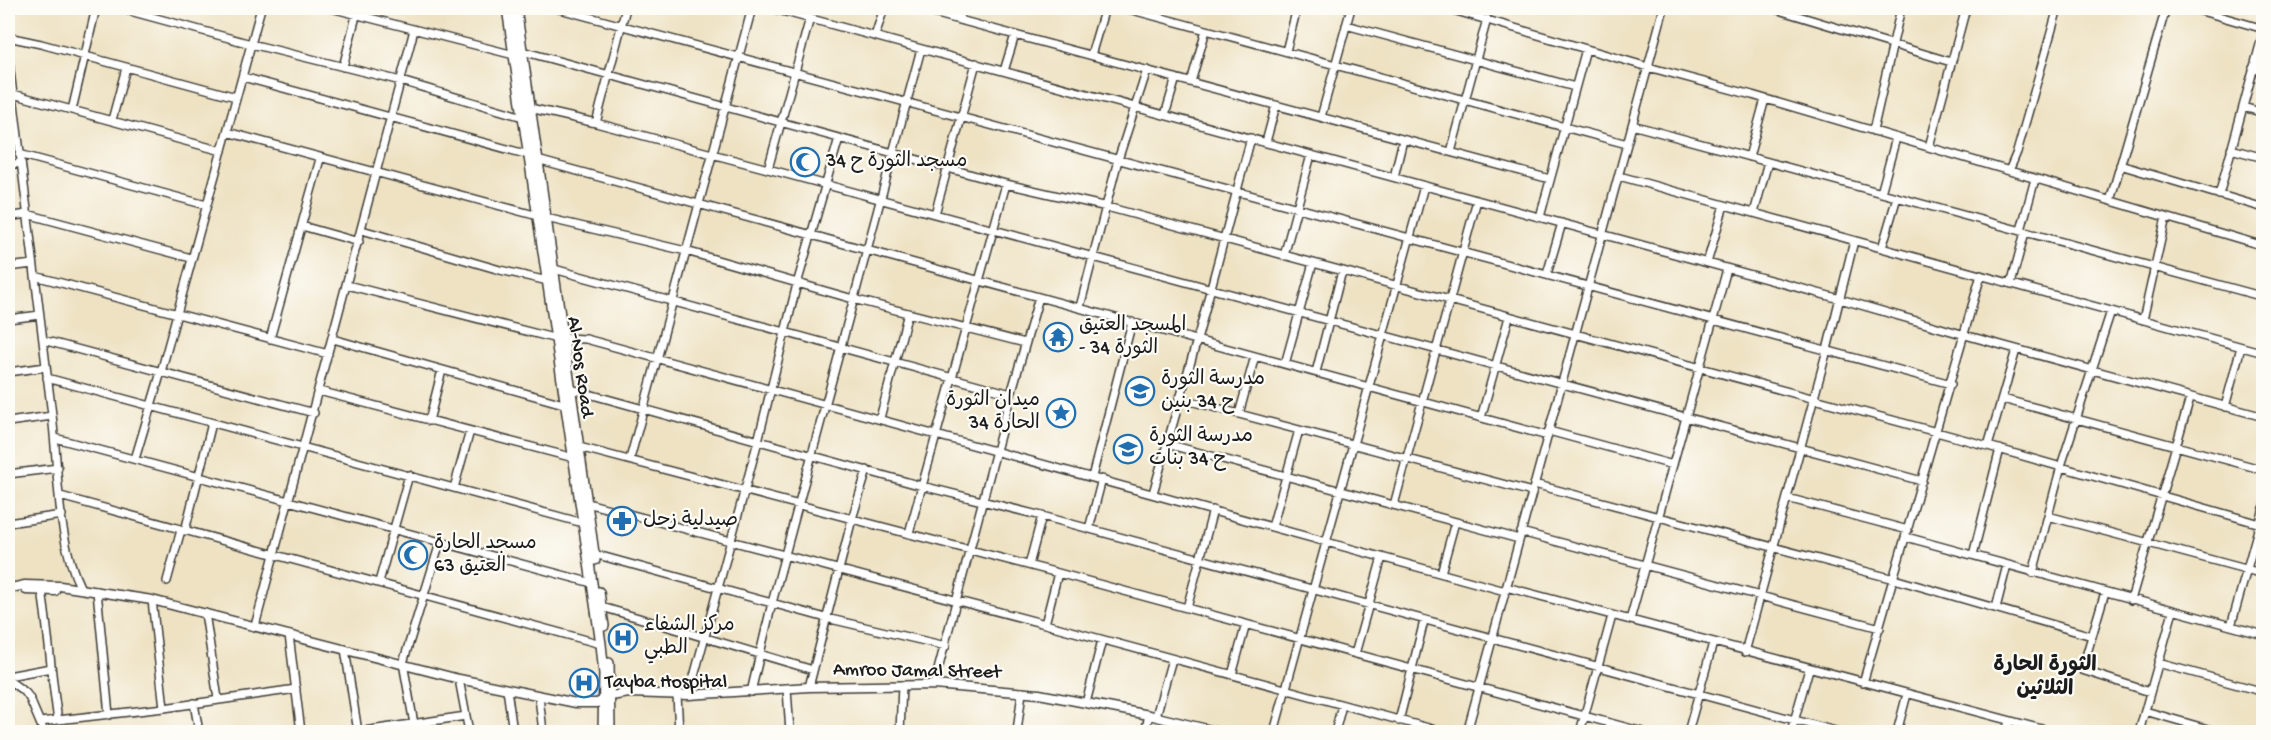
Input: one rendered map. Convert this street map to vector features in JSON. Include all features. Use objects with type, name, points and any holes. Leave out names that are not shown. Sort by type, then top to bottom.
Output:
[{"type":"main road","name":"Al-Nos Road","points":[[507,8],[530,108],[533,157],[548,281],[571,389],[602,607],[607,699],[603,732]]},
{"type":"main road","name":"Al-Nos Road","points":[[516,8],[523,117],[533,157]]},
{"type":"main road","name":"Al-Nos Road","points":[[542,217],[554,269],[567,405],[601,644],[610,732]]},
{"type":"street","points":[[72,110],[96,8]]},
{"type":"street","points":[[119,8],[146,11],[251,44],[401,81],[523,117]]},
{"type":"street","points":[[135,459],[261,8]]},
{"type":"street","points":[[332,8],[357,11],[414,30],[609,74],[1006,184],[1107,207],[2061,466],[2161,497],[2261,524]]},
{"type":"street","points":[[556,8],[1951,384]]},
{"type":"street","points":[[596,123],[626,8]]},
{"type":"street","points":[[630,459],[752,8]]},
{"type":"street","points":[[771,8],[1603,234],[2264,417]]},
{"type":"street","points":[[875,36],[884,8]]},
{"type":"street","points":[[915,8],[1550,179]]},
{"type":"street","points":[[959,19],[961,8]]},
{"type":"street","points":[[1091,55],[1105,8]]},
{"type":"street","points":[[1125,8],[1155,11],[1206,30],[1627,144]]},
{"type":"street","points":[[1286,51],[1297,8]]},
{"type":"street","points":[[1321,117],[1351,8]]},
{"type":"street","points":[[1446,8],[2264,246]]},
{"type":"street","points":[[1467,732],[1664,8]]},
{"type":"street","points":[[1772,8],[1951,62]]},
{"type":"street","points":[[1873,131],[1901,8]]},
{"type":"street","points":[[1929,147],[1966,8]]},
{"type":"street","points":[[2009,171],[2017,152],[2058,8]]},
{"type":"street","points":[[2110,201],[2166,8]]},
{"type":"street","points":[[2191,8],[2264,29],[2219,195]]},
{"type":"street","points":[[343,67],[357,11]]},
{"type":"street","points":[[768,169],[810,18]]},
{"type":"street","points":[[1451,152],[1487,19]]},
{"type":"street","points":[[1346,25],[1575,87]]},
{"type":"street","points":[[255,626],[314,413],[414,30]]},
{"type":"street","points":[[1191,82],[1206,30]]},
{"type":"street","points":[[1004,71],[1016,35]]},
{"type":"street","points":[[8,37],[236,97]]},
{"type":"street","points":[[751,692],[772,603],[921,49]]},
{"type":"street","points":[[1540,217],[1586,49]]},
{"type":"street","points":[[8,54],[12,94],[11,109],[20,154],[62,515],[70,560],[79,589]]},
{"type":"street","points":[[934,214],[976,63]]},
{"type":"street","points":[[112,120],[126,68]]},
{"type":"street","points":[[2253,68],[2264,72]]},
{"type":"street","points":[[1080,308],[1119,160],[1147,70]]},
{"type":"street","points":[[243,77],[980,282],[1481,418],[1673,465]]},
{"type":"street","points":[[1165,115],[1176,78]]},
{"type":"street","points":[[12,94],[222,151]]},
{"type":"street","points":[[1749,157],[1765,99]]},
{"type":"street","points":[[1266,142],[1276,105]]},
{"type":"street","points":[[2243,107],[2264,113]]},
{"type":"street","points":[[530,108],[596,123],[768,169],[1922,481]]},
{"type":"street","points":[[1632,125],[2264,297]]},
{"type":"street","points":[[227,132],[376,174],[686,251],[797,284],[1025,343]]},
{"type":"street","points":[[689,695],[732,541],[797,284],[839,138]]},
{"type":"street","points":[[1153,494],[1251,138]]},
{"type":"street","points":[[1881,193],[1896,138]]},
{"type":"street","points":[[1394,177],[1403,140]]},
{"type":"street","points":[[2232,148],[2264,158]]},
{"type":"street","points":[[20,154],[206,205]]},
{"type":"street","points":[[1284,256],[1311,155]]},
{"type":"street","points":[[270,339],[320,159]]},
{"type":"street","points":[[1754,213],[1768,162]]},
{"type":"street","points":[[8,165],[21,163]]},
{"type":"street","points":[[2120,165],[2264,208]]},
{"type":"street","points":[[1618,176],[2264,353]]},
{"type":"street","points":[[2011,284],[2035,179]]},
{"type":"street","points":[[909,533],[1006,184]]},
{"type":"street","points":[[1274,732],[1424,186]]},
{"type":"street","points":[[1882,248],[1897,197]]},
{"type":"street","points":[[1394,505],[1478,200]]},
{"type":"street","points":[[1707,263],[1724,205]]},
{"type":"street","points":[[8,217],[27,214],[191,258]]},
{"type":"street","points":[[2143,320],[2166,217]]},
{"type":"street","points":[[1547,274],[1562,223]]},
{"type":"street","points":[[302,226],[359,242]]},
{"type":"street","points":[[362,230],[500,270],[548,281]]},
{"type":"street","points":[[1745,652],[1827,350],[1854,241]]},
{"type":"street","points":[[1285,364],[1313,263]]},
{"type":"street","points":[[8,267],[33,264]]},
{"type":"street","points":[[554,269],[1011,394]]},
{"type":"street","points":[[1630,620],[1727,269]]},
{"type":"street","points":[[1316,372],[1341,271]]},
{"type":"street","points":[[1863,683],[1981,275]]},
{"type":"street","points":[[35,276],[328,354]]},
{"type":"street","points":[[347,285],[560,339],[586,339],[937,433],[1441,573],[1630,620],[2053,732]]},
{"type":"street","points":[[934,685],[1039,297]]},
{"type":"street","points":[[2033,573],[2075,418],[2111,311]]},
{"type":"street","points":[[880,418],[908,314]]},
{"type":"street","points":[[8,319],[40,315]]},
{"type":"street","points":[[1481,418],[1509,316]]},
{"type":"street","points":[[1092,477],[1132,322]]},
{"type":"street","points":[[333,339],[567,405]]},
{"type":"street","points":[[43,340],[314,413]]},
{"type":"street","points":[[2225,408],[2241,347]]},
{"type":"street","points":[[1988,446],[2016,350]]},
{"type":"street","points":[[1239,414],[1256,356]]},
{"type":"street","points":[[8,372],[46,367]]},
{"type":"street","points":[[429,421],[442,370]]},
{"type":"street","points":[[47,378],[583,523]]},
{"type":"street","points":[[571,389],[922,486],[1042,516],[1839,732]]},
{"type":"street","points":[[319,391],[574,458]]},
{"type":"street","points":[[1179,398],[1406,458],[1658,517],[1774,547],[2092,636]]},
{"type":"street","points":[[2131,600],[2190,398]]},
{"type":"street","points":[[2003,399],[2264,470]]},
{"type":"street","points":[[8,422],[52,416]]},
{"type":"street","points":[[167,581],[199,477],[212,423]]},
{"type":"street","points":[[1272,526],[1299,430]]},
{"type":"street","points":[[454,488],[470,431]]},
{"type":"street","points":[[54,438],[592,583]]},
{"type":"street","points":[[1167,444],[1455,522],[1645,565],[1880,628]]},
{"type":"street","points":[[579,447],[1029,565],[1643,732]]},
{"type":"street","points":[[1973,555],[2000,450]]},
{"type":"street","points":[[8,474],[58,468]]},
{"type":"street","points":[[809,687],[852,519],[867,470]]},
{"type":"street","points":[[379,582],[409,475]]},
{"type":"street","points":[[1089,529],[1102,479]]},
{"type":"street","points":[[60,496],[601,644]]},
{"type":"street","points":[[1787,498],[2033,573],[2264,635]]},
{"type":"street","points":[[588,503],[1443,732]]},
{"type":"street","points":[[2231,627],[2264,508]]},
{"type":"street","points":[[1187,608],[1213,510]]},
{"type":"street","points":[[8,523],[62,515]]},
{"type":"street","points":[[1029,565],[1042,516]]},
{"type":"street","points":[[2048,516],[2264,574]]},
{"type":"street","points":[[1441,573],[1455,522]]},
{"type":"street","points":[[414,724],[403,663],[440,543]]},
{"type":"street","points":[[594,554],[826,618],[946,646]]},
{"type":"street","points":[[1356,654],[1382,557]]},
{"type":"street","points":[[1996,608],[2007,565]]},
{"type":"street","points":[[1045,624],[1058,573]]},
{"type":"street","points":[[9,588],[21,585],[41,585],[79,589]]},
{"type":"street","points":[[9,588],[42,591],[79,589]]},
{"type":"street","name":"Amroo Jamal Street","points":[[79,589],[152,600],[459,679],[576,703],[607,699],[629,693],[689,695],[809,687],[934,685],[1022,692],[1153,715],[1218,732]]},
{"type":"street","points":[[42,591],[58,720]]},
{"type":"street","points":[[97,591],[109,715]]},
{"type":"street","points":[[2105,592],[2082,670],[2151,692]]},
{"type":"street","points":[[152,600],[164,708]]},
{"type":"street","points":[[602,607],[705,637],[759,656],[813,670]]},
{"type":"street","points":[[2139,732],[2172,610]]},
{"type":"street","points":[[205,613],[218,699]]},
{"type":"street","points":[[1580,732],[1612,616]]},
{"type":"street","points":[[1399,721],[1424,621]]},
{"type":"street","points":[[1232,675],[1246,624]]},
{"type":"street","points":[[289,635],[301,732]]},
{"type":"street","points":[[1086,703],[1102,640]]},
{"type":"street","points":[[1688,732],[1713,643]]},
{"type":"street","points":[[345,649],[357,732],[380,731],[466,716]]},
{"type":"street","points":[[1145,732],[1172,659]]},
{"type":"street","points":[[2158,663],[2264,692]]},
{"type":"street","points":[[8,678],[51,668]]},
{"type":"street","points":[[1791,732],[1809,669]]},
{"type":"street","points":[[8,678],[25,692],[44,732]]},
{"type":"street","points":[[459,679],[469,732]]},
{"type":"street","points":[[900,732],[902,685]]},
{"type":"street","points":[[40,722],[164,708],[296,689]]},
{"type":"street","points":[[507,689],[513,732]]},
{"type":"street","points":[[787,689],[790,732]]},
{"type":"street","points":[[1017,732],[1022,692]]},
{"type":"street","points":[[1897,732],[1907,694]]},
{"type":"street","points":[[677,695],[679,732]]},
{"type":"street","points":[[539,697],[543,732]]},
{"type":"street","points":[[194,703],[199,732]]},
{"type":"street","points":[[1335,732],[1342,705]]},
{"type":"street","points":[[2145,711],[2218,732]]},
{"type":"street","points":[[2006,732],[2009,721]]},
{"type":"shaded area","name":"Tayba Hospital","points":[[573,668],[597,673],[601,697],[597,699],[568,693]]},
{"type":"place","name":"مسجد الثورة ح 34","points":[[805,162]]},
{"type":"place","name":"المسجد العتيق - الثورة 34","points":[[1058,337]]},
{"type":"place","name":"مدرسة الثورة ح 34 بنين","points":[[1140,391]]},
{"type":"place","name":"ميدان الثورة الحارة 34","points":[[1061,413]]},
{"type":"place","name":"مدرسة الثورة ح 34 بنات","points":[[1128,449]]},
{"type":"place","name":"صيدلية زحل","points":[[622,521]]},
{"type":"place","name":"مسجد الحارة 63 العتيق","points":[[413,555]]},
{"type":"place","name":"مركز الشفاء الطبي","points":[[623,638]]},
{"type":"place","name":"Tayba Hospital","points":[[584,683]]},
{"type":"district","name":"الثورة الحارة الثلاثين","points":[[2045,678]]}]
